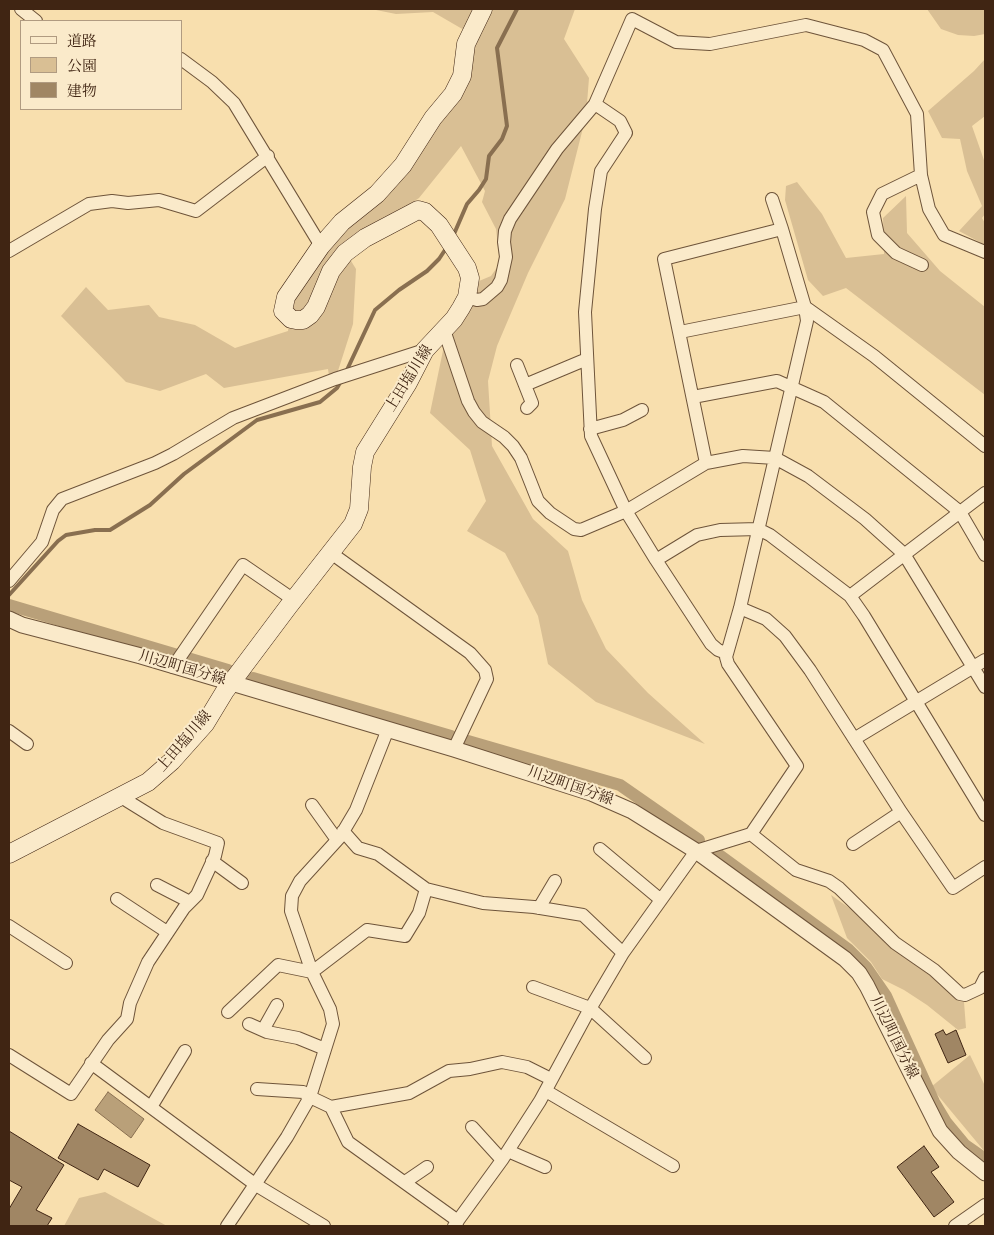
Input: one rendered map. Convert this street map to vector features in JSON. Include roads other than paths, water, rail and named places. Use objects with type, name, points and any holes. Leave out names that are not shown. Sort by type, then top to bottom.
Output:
[{"type":"main road","name":"上田塩川線","points":[[9,854],[148,782],[172,761],[205,724],[225,691],[353,524],[359,509],[365,452],[408,383],[425,350],[454,319],[467,297],[470,278],[467,268],[439,225],[425,212],[418,210],[364,238],[345,253],[330,271],[316,307],[303,320],[291,319],[283,311],[286,298],[321,246],[342,222],[377,194],[403,165],[433,118],[453,94],[462,76],[466,44],[483,9]]},
{"type":"street","points":[[22,9],[35,20]]},
{"type":"street","points":[[467,297],[477,300],[484,299],[496,288],[504,270],[506,256],[505,231],[510,219],[557,149],[595,104],[632,19],[676,42],[710,44],[806,25],[864,40],[883,50],[917,114],[921,174],[929,208],[944,235],[985,252]]},
{"type":"street","points":[[182,60],[212,82],[234,103],[321,246]]},
{"type":"street","points":[[595,104],[620,121],[626,133],[601,171],[595,209],[585,312],[590,436],[626,511],[656,560],[711,644],[718,650],[726,653]]},
{"type":"street","points":[[9,251],[88,204],[112,201],[128,203],[159,200],[196,211],[268,156]]},
{"type":"street","points":[[921,174],[882,194],[873,212],[878,235],[896,253],[922,265]]},
{"type":"street","points":[[331,1107],[348,1142],[405,1182],[456,1224],[505,1155],[546,1091],[590,1008],[623,953],[696,851],[751,834],[797,766],[728,664],[726,653],[740,608],[808,321],[806,307],[772,200]]},
{"type":"street","points":[[706,463],[664,259],[782,229]]},
{"type":"street","points":[[680,332],[806,307],[874,356],[985,446]]},
{"type":"street","points":[[444,330],[468,401],[482,422],[504,437],[513,446],[538,501],[550,513],[574,530],[581,530],[626,511],[706,463],[742,456],[775,458],[808,476],[865,519],[904,554],[985,687]]},
{"type":"street","points":[[9,581],[42,542],[53,510],[62,499],[174,454],[233,418],[341,377],[425,350]]},
{"type":"street","points":[[525,385],[587,358]]},
{"type":"street","points":[[517,365],[532,403],[527,408]]},
{"type":"street","points":[[693,397],[777,381],[824,402],[960,512],[985,555]]},
{"type":"street","points":[[590,430],[623,420],[642,410]]},
{"type":"street","points":[[850,596],[985,493]]},
{"type":"street","points":[[656,560],[698,535],[720,530],[758,529],[770,535],[850,596],[985,815]]},
{"type":"street","points":[[330,553],[470,653],[485,670],[487,679],[454,749]]},
{"type":"street","points":[[173,667],[243,565],[294,600]]},
{"type":"street","points":[[740,608],[766,619],[785,636],[810,670],[901,812],[953,888],[985,867]]},
{"type":"street","name":"川辺町国分線","points":[[9,619],[22,625],[141,656],[388,729],[591,792],[614,802],[696,851],[845,959],[859,973],[875,1001],[940,1130],[959,1152],[985,1173]]},
{"type":"street","points":[[854,739],[985,660]]},
{"type":"street","points":[[227,1226],[256,1185],[310,1097],[333,1024],[330,1009],[312,972],[291,911],[292,896],[300,881],[340,836],[356,810],[388,729]]},
{"type":"street","points":[[9,731],[27,744]]},
{"type":"street","points":[[9,1055],[71,1094],[108,1040],[127,1019],[130,1003],[148,962],[167,932],[198,894],[218,843],[163,823],[121,797]]},
{"type":"street","points":[[312,804],[340,836],[358,848],[378,854],[426,889],[483,902],[583,915],[623,953]]},
{"type":"street","points":[[853,844],[901,812]]},
{"type":"street","points":[[751,834],[796,870],[829,881],[839,888],[895,943],[934,970],[960,994],[965,996],[980,988],[985,978]]},
{"type":"street","points":[[600,849],[661,900]]},
{"type":"street","points":[[212,861],[242,883]]},
{"type":"street","points":[[539,908],[555,881]]},
{"type":"street","points":[[156,885],[190,902]]},
{"type":"street","points":[[228,1012],[278,965],[312,972],[367,930],[405,936],[419,914],[426,889]]},
{"type":"street","points":[[117,899],[167,932]]},
{"type":"street","points":[[9,926],[66,963]]},
{"type":"street","points":[[533,986],[590,1008],[645,1058]]},
{"type":"street","points":[[263,1030],[277,1005]]},
{"type":"street","points":[[249,1024],[263,1030],[298,1038],[325,1049]]},
{"type":"street","points":[[151,1107],[185,1051]]},
{"type":"street","points":[[257,1089],[304,1092],[331,1107],[409,1093],[449,1071],[470,1069],[502,1062],[527,1066],[551,1079]]},
{"type":"street","points":[[91,1063],[256,1185],[324,1226]]},
{"type":"street","points":[[546,1091],[673,1166]]},
{"type":"street","points":[[472,1128],[505,1155],[545,1168]]},
{"type":"street","points":[[405,1182],[427,1166]]},
{"type":"street","points":[[955,1226],[985,1205]]},
{"type":"waterway","points":[[454,234],[467,204],[486,179],[489,156],[502,139],[507,126],[497,48],[517,9]]},
{"type":"waterway","points":[[346,372],[375,310],[399,290],[427,271],[439,259],[447,247]]},
{"type":"waterway","points":[[9,595],[58,541],[66,535],[95,530],[110,530],[150,505],[184,474],[257,420],[320,402],[337,388],[341,381]]},
{"type":"waterway","points":[[9,605],[228,670]]},
{"type":"waterway","points":[[253,678],[451,736]]},
{"type":"waterway","points":[[468,741],[620,785],[699,840]]},
{"type":"waterway","points":[[718,854],[848,949],[866,967],[886,996],[934,1102],[946,1122],[965,1145],[985,1159]]}]
